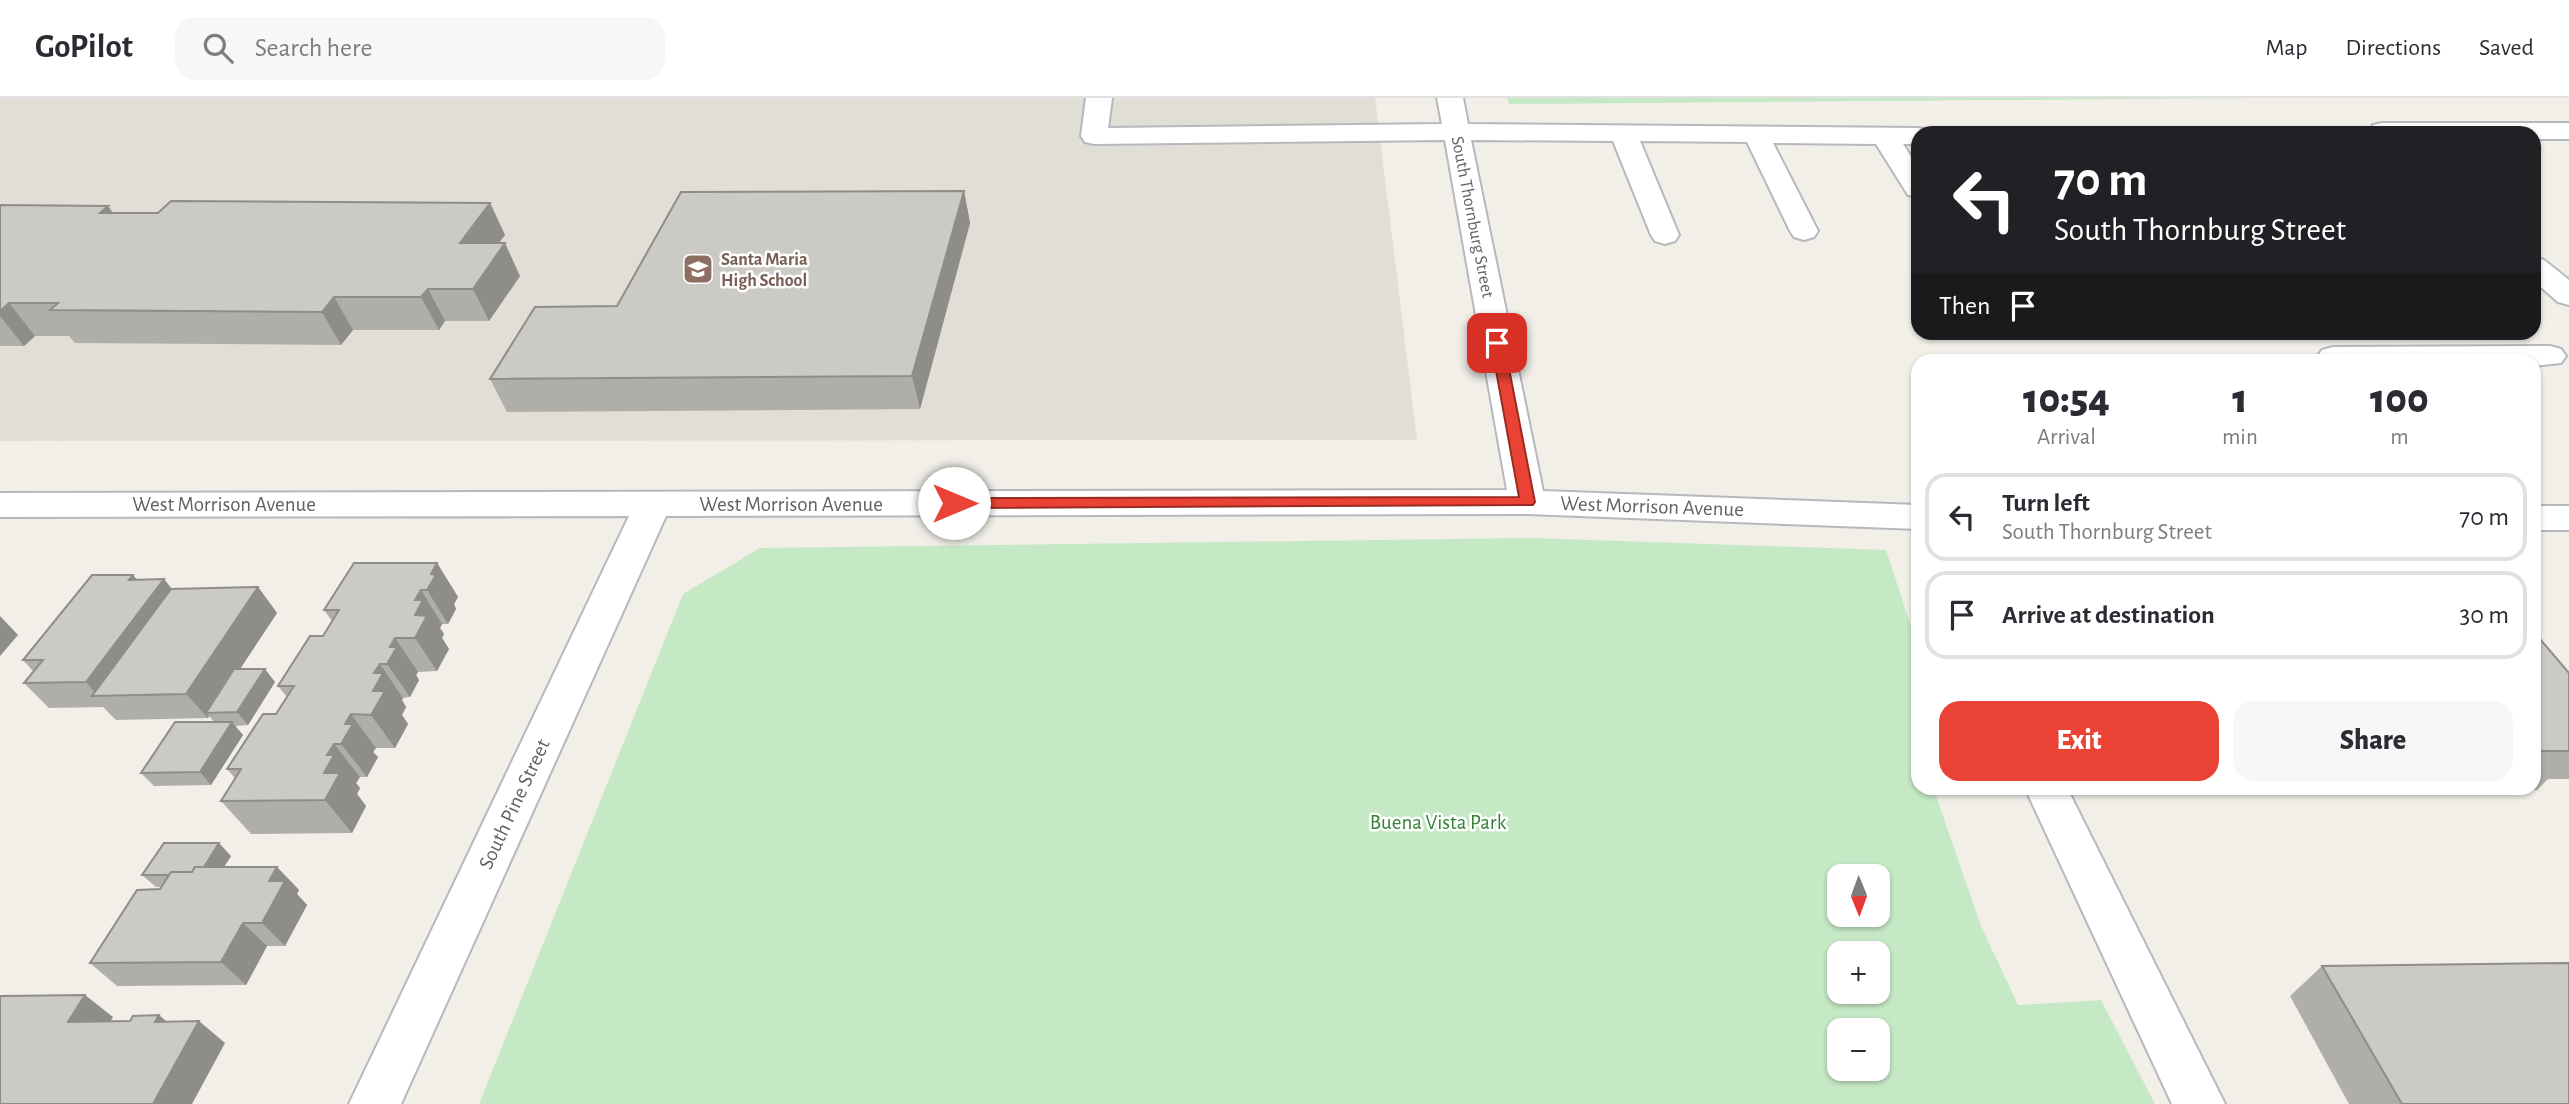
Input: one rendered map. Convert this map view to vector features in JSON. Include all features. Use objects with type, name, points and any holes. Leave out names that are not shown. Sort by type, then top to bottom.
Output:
[{"type":"street","points":[[1099,98],[1094,136],[1457,132],[1911,136]]},
{"type":"street","name":"South Thornburg Street","points":[[1450,98],[1527,502]]},
{"type":"street","points":[[2541,131],[2569,131]]},
{"type":"street","points":[[1623,134],[1665,235]]},
{"type":"street","points":[[1756,134],[1804,231]]},
{"type":"street","points":[[1885,136],[1911,179]]},
{"type":"street","points":[[2541,271],[2569,296]]},
{"type":"street","points":[[2318,340],[2330,354]]},
{"type":"street","points":[[2532,340],[2559,365]]},
{"type":"street","points":[[2541,365],[2559,365]]},
{"type":"street","name":"West Morrison Avenue","points":[[0,505],[1527,502],[1911,517]]},
{"type":"street","name":"South Pine Street","points":[[375,1104],[653,504]]},
{"type":"street","points":[[2541,518],[2569,518]]},
{"type":"street","points":[[2049,795],[2199,1104]]},
{"type":"shaded area","name":"Santa Maria High School","points":[[0,98],[1375,98],[1417,440],[0,441]]},
{"type":"green space","points":[[1507,98],[2255,98],[1509,104]]},
{"type":"green space","name":"Buena Vista Park","points":[[1532,538],[1886,550],[1911,627],[1911,795],[1936,795],[1981,926],[2018,1005],[2101,1000],[2155,1104],[479,1104],[683,594],[760,548]]},
{"type":"building","points":[[964,191],[912,376],[490,379],[535,307],[617,306],[681,192]]},
{"type":"building","points":[[171,201],[490,203],[460,243],[505,243],[473,289],[428,289],[421,297],[334,297],[322,312],[50,310],[58,303],[9,303],[0,311],[0,205],[108,206],[100,213],[158,213]]},
{"type":"building","points":[[354,563],[437,563],[431,574],[436,575],[427,590],[421,590],[415,600],[423,600],[415,615],[427,616],[415,638],[395,638],[390,647],[397,647],[387,664],[380,664],[374,673],[383,673],[373,691],[385,691],[371,715],[351,714],[345,724],[353,724],[341,744],[334,744],[327,755],[334,755],[324,773],[340,773],[325,800],[221,801],[241,769],[227,769],[263,714],[276,714],[294,686],[278,686],[310,636],[323,636],[339,610],[324,610]]},
{"type":"building","points":[[92,575],[133,575],[129,580],[164,579],[86,682],[24,683],[43,660],[23,660]]},
{"type":"building","points":[[258,587],[186,694],[92,696],[171,589]]},
{"type":"building","points":[[2541,640],[2569,673],[2569,751],[2541,751]]},
{"type":"building","points":[[234,669],[265,669],[237,712],[206,713]]},
{"type":"building","points":[[175,722],[232,722],[200,772],[141,773]]},
{"type":"building","points":[[164,843],[219,843],[204,867],[195,867],[192,872],[142,875]]},
{"type":"building","points":[[195,867],[277,867],[269,881],[285,881],[262,923],[243,923],[221,962],[90,963],[137,890],[160,889],[171,872],[192,872]]},
{"type":"building","points":[[2569,963],[2569,1104],[2402,1104],[2322,966]]},
{"type":"building","points":[[85,995],[68,1022],[130,1021],[133,1016],[159,1015],[155,1022],[199,1021],[153,1104],[0,1104],[0,996]]},
{"type":"place","name":"Santa Maria High School","points":[[698,269]]},
{"type":"route","points":[[954,503],[1527,502],[1497,343]]}]
